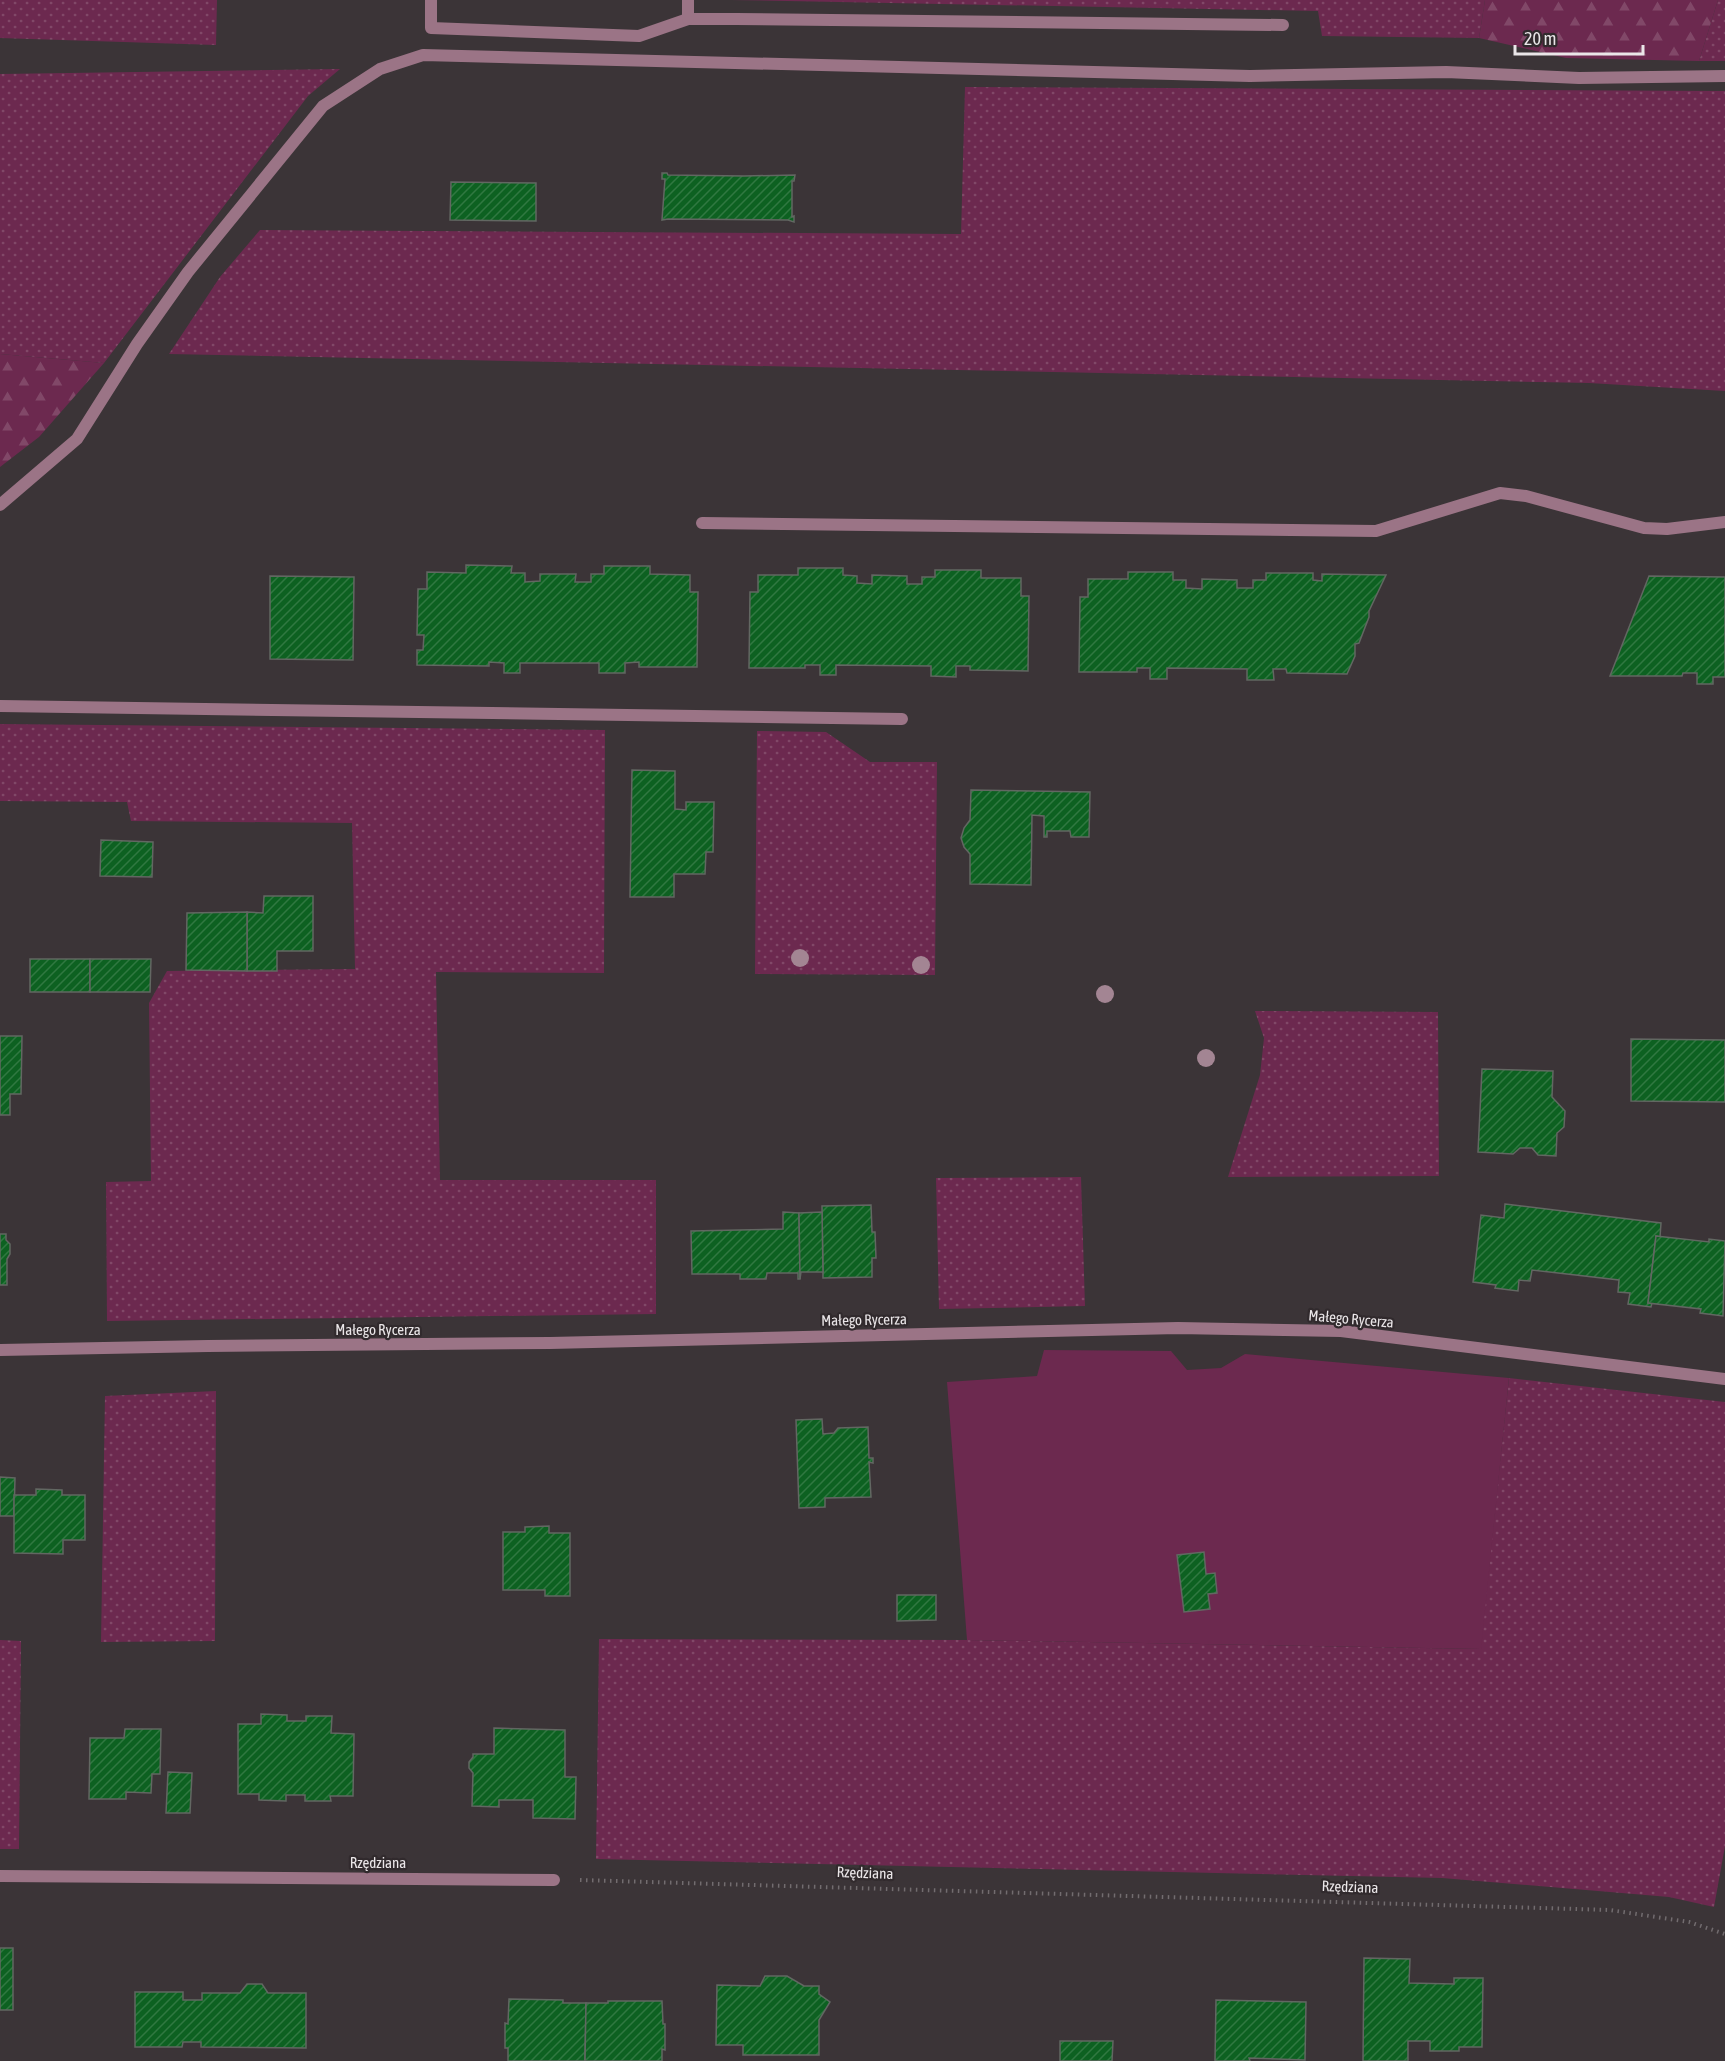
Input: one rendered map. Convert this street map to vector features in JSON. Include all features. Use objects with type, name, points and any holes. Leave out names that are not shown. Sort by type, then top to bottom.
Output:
[{"type":"street","points":[[431,0],[431,28],[639,36],[688,19],[1283,25]]},
{"type":"street","points":[[688,0],[688,19]]},
{"type":"street","points":[[0,505],[77,439],[137,344],[188,272],[323,106],[380,69],[423,55],[1250,76],[1446,72],[1579,78],[1725,76]]},
{"type":"street","points":[[702,523],[1376,531],[1500,493],[1526,496],[1644,528],[1667,529],[1725,522]]},
{"type":"street","points":[[0,706],[902,719]]},
{"type":"street","name":"Małego Rycerza","points":[[0,1350],[550,1343],[1178,1328],[1341,1331],[1725,1379]]},
{"type":"street","name":"Rzędziana","points":[[0,1876],[554,1880]]},
{"type":"path","name":"Rzędziana","points":[[554,1880],[1610,1910],[1689,1922],[1725,1934]]},
{"type":"green space","points":[[0,0],[217,0],[216,45],[0,38]]},
{"type":"green space","points":[[731,0],[1485,0],[1479,38],[1322,36],[1318,11]]},
{"type":"green space","points":[[1485,0],[1718,0],[1699,61],[1566,58],[1479,38]]},
{"type":"green space","points":[[1718,0],[1725,0],[1725,61],[1699,61]]},
{"type":"green space","points":[[340,69],[308,96],[104,363],[0,354],[0,74]]},
{"type":"green space","points":[[965,87],[1725,91],[1725,391],[1589,383],[169,354],[220,277],[260,230],[961,234]]},
{"type":"green space","points":[[0,354],[104,363],[39,437],[0,467]]},
{"type":"green space","points":[[0,724],[605,730],[604,973],[436,972],[440,1180],[656,1180],[656,1314],[107,1321],[106,1182],[151,1181],[149,1003],[167,971],[355,969],[352,823],[131,821],[127,802],[0,801]]},
{"type":"green space","points":[[757,731],[826,732],[870,762],[937,762],[935,975],[755,974]]},
{"type":"green space","points":[[1255,1011],[1438,1012],[1439,1176],[1228,1177],[1260,1075],[1264,1038]]},
{"type":"green space","points":[[1081,1177],[1085,1306],[939,1309],[936,1178]]},
{"type":"green space","points":[[1044,1350],[1171,1351],[1187,1370],[1221,1368],[1245,1354],[1509,1378],[1481,1649],[967,1640],[947,1382],[1037,1376]]},
{"type":"green space","points":[[1509,1378],[1725,1402],[1725,1846],[1714,1907],[1669,1897],[1442,1878],[596,1859],[599,1639],[967,1640],[1480,1649]]},
{"type":"green space","points":[[216,1391],[215,1641],[101,1642],[105,1396]]},
{"type":"green space","points":[[0,1640],[21,1641],[19,1849],[0,1849]]},
{"type":"building","points":[[662,173],[668,175],[795,175],[792,181],[794,222],[788,220],[662,220],[665,179],[662,179]]},
{"type":"building","points":[[451,182],[536,183],[536,221],[450,220]]},
{"type":"building","points":[[466,565],[512,566],[511,573],[525,573],[525,582],[540,581],[540,574],[576,574],[575,582],[591,582],[591,574],[604,574],[604,566],[650,566],[650,574],[690,575],[690,592],[698,592],[697,667],[639,667],[639,662],[625,663],[625,673],[599,673],[599,663],[520,663],[520,673],[504,673],[504,663],[489,662],[489,666],[417,665],[417,650],[423,650],[424,635],[417,635],[418,589],[427,589],[427,572],[466,573]]},
{"type":"building","points":[[798,568],[843,568],[843,575],[857,576],[857,583],[872,584],[872,575],[907,576],[907,584],[922,584],[922,577],[935,577],[935,570],[981,570],[981,578],[1021,578],[1021,596],[1029,596],[1028,671],[970,670],[970,666],[956,666],[956,677],[931,676],[931,666],[836,665],[836,675],[820,675],[820,665],[805,665],[805,668],[749,668],[750,592],[758,592],[758,575],[798,575]]},
{"type":"building","points":[[1128,572],[1173,572],[1173,580],[1186,580],[1186,588],[1202,589],[1202,579],[1237,580],[1237,588],[1253,588],[1253,580],[1266,580],[1266,573],[1313,573],[1313,580],[1322,581],[1322,574],[1386,575],[1369,611],[1359,643],[1355,644],[1355,656],[1347,674],[1287,673],[1286,669],[1273,669],[1274,680],[1247,680],[1247,669],[1167,668],[1167,679],[1150,679],[1150,668],[1137,668],[1137,672],[1079,672],[1080,597],[1088,597],[1088,579],[1128,579]]},
{"type":"building","points":[[270,576],[354,577],[353,660],[270,659]]},
{"type":"building","points":[[1649,576],[1725,577],[1725,677],[1713,677],[1713,684],[1697,684],[1697,673],[1683,673],[1682,676],[1610,676]]},
{"type":"building","points":[[632,770],[675,771],[675,809],[686,810],[686,802],[714,802],[713,852],[706,852],[705,874],[674,874],[674,897],[630,897]]},
{"type":"building","points":[[971,790],[1090,792],[1089,837],[1071,837],[1070,831],[1047,831],[1047,837],[1044,837],[1044,816],[1032,815],[1031,885],[970,884],[970,854],[961,838],[970,820]]},
{"type":"building","points":[[101,840],[153,842],[152,877],[100,876]]},
{"type":"building","points":[[264,896],[313,896],[313,951],[277,951],[277,971],[247,971],[247,912],[263,913]]},
{"type":"building","points":[[247,912],[247,971],[186,970],[187,913]]},
{"type":"building","points":[[30,959],[90,959],[90,992],[30,992]]},
{"type":"building","points":[[90,959],[151,959],[150,992],[90,992]]},
{"type":"building","points":[[0,1036],[22,1036],[21,1094],[10,1094],[10,1115],[0,1115]]},
{"type":"building","points":[[1631,1039],[1725,1040],[1725,1102],[1631,1101]]},
{"type":"building","points":[[1482,1069],[1553,1071],[1552,1097],[1565,1111],[1564,1127],[1557,1133],[1556,1156],[1538,1155],[1532,1148],[1520,1148],[1513,1154],[1478,1152]]},
{"type":"building","points":[[1505,1204],[1661,1223],[1660,1237],[1656,1236],[1648,1303],[1652,1303],[1651,1307],[1628,1304],[1630,1293],[1618,1292],[1619,1280],[1532,1270],[1530,1281],[1519,1280],[1518,1291],[1473,1282],[1481,1215],[1504,1218]]},
{"type":"building","points":[[871,1205],[876,1258],[872,1258],[872,1277],[823,1278],[822,1206]]},
{"type":"building","points":[[783,1212],[799,1213],[800,1279],[798,1279],[798,1273],[767,1273],[766,1279],[740,1279],[740,1274],[692,1274],[691,1231],[783,1229]]},
{"type":"building","points":[[822,1212],[823,1272],[801,1272],[800,1279],[799,1213]]},
{"type":"building","points":[[0,1234],[6,1234],[6,1240],[10,1244],[10,1254],[7,1259],[7,1285],[0,1285]]},
{"type":"building","points":[[1656,1236],[1709,1242],[1709,1239],[1725,1241],[1723,1316],[1700,1313],[1701,1309],[1648,1303]]},
{"type":"building","points":[[822,1419],[823,1434],[834,1433],[838,1428],[868,1427],[869,1458],[873,1458],[873,1463],[869,1462],[871,1497],[825,1498],[825,1507],[799,1508],[796,1420]]},
{"type":"building","points":[[0,1477],[15,1478],[14,1516],[0,1516]]},
{"type":"building","points":[[36,1489],[62,1490],[62,1495],[85,1495],[85,1540],[63,1540],[63,1554],[14,1553],[14,1495],[36,1495]]},
{"type":"building","points":[[549,1526],[549,1533],[570,1533],[570,1596],[545,1596],[545,1590],[503,1590],[503,1532],[525,1532],[525,1527]]},
{"type":"building","points":[[1204,1552],[1206,1574],[1215,1573],[1217,1593],[1208,1594],[1210,1609],[1184,1612],[1177,1555]]},
{"type":"building","points":[[897,1595],[936,1595],[936,1620],[897,1621]]},
{"type":"building","points":[[261,1714],[287,1715],[287,1721],[306,1721],[306,1716],[332,1716],[331,1733],[354,1734],[353,1796],[330,1796],[331,1801],[305,1801],[305,1795],[286,1795],[286,1801],[259,1800],[259,1794],[238,1794],[238,1724],[261,1724]]},
{"type":"building","points":[[494,1728],[565,1730],[565,1777],[576,1777],[575,1819],[533,1818],[533,1800],[499,1800],[499,1807],[472,1806],[473,1773],[469,1768],[469,1762],[473,1754],[494,1754]]},
{"type":"building","points":[[125,1729],[161,1729],[160,1774],[152,1774],[151,1793],[126,1792],[126,1799],[89,1799],[90,1738],[124,1738]]},
{"type":"building","points":[[168,1772],[192,1773],[190,1813],[166,1813]]},
{"type":"building","points":[[0,1948],[13,1948],[13,2010],[0,2010]]},
{"type":"building","points":[[1364,1958],[1410,1959],[1409,1983],[1454,1984],[1454,1978],[1483,1978],[1482,2047],[1459,2047],[1459,2051],[1430,2051],[1430,2041],[1408,2041],[1408,2061],[1363,2061]]},
{"type":"building","points":[[765,1976],[787,1976],[804,1986],[819,1986],[819,1994],[830,2002],[819,2020],[819,2055],[743,2055],[743,2045],[716,2045],[717,1985],[760,1986]]},
{"type":"building","points":[[247,1984],[262,1984],[268,1993],[306,1993],[306,2048],[201,2047],[201,2042],[183,2042],[182,2047],[135,2047],[135,1992],[183,1992],[183,2000],[202,2000],[202,1993],[240,1993]]},
{"type":"building","points":[[509,1999],[563,2000],[563,2003],[586,2003],[585,2061],[508,2061],[508,2048],[505,2048],[505,2023],[508,2024]]},
{"type":"building","points":[[1216,2000],[1306,2002],[1305,2060],[1249,2058],[1250,2061],[1215,2061]]},
{"type":"building","points":[[608,2001],[662,2001],[665,2050],[662,2049],[662,2061],[585,2061],[586,2003],[608,2003]]},
{"type":"building","points":[[1060,2041],[1113,2041],[1112,2061],[1060,2061]]}]
